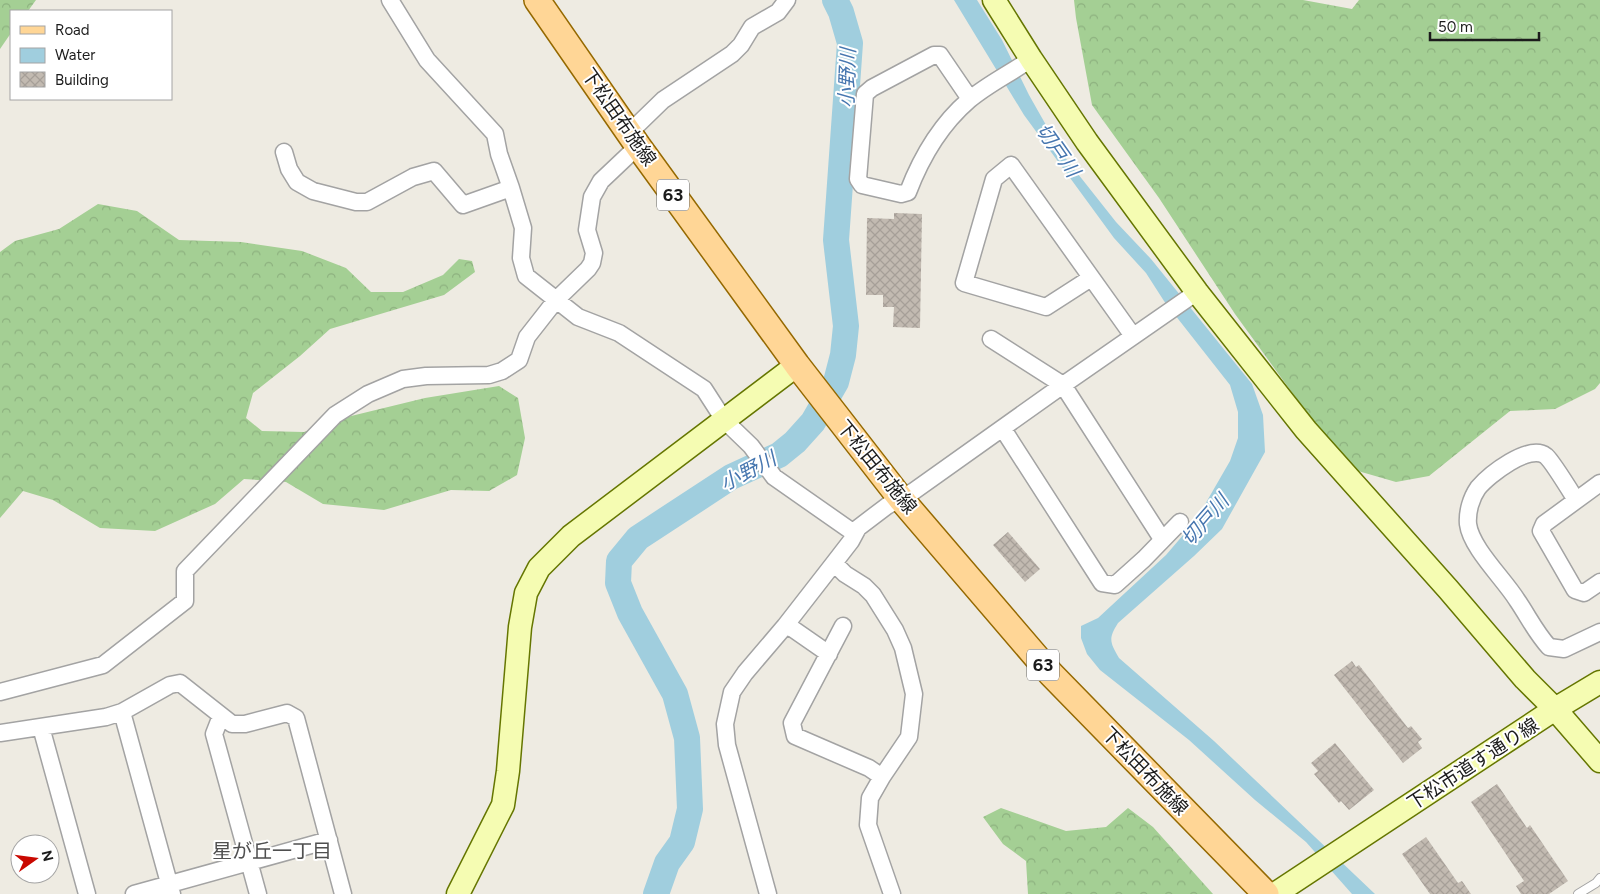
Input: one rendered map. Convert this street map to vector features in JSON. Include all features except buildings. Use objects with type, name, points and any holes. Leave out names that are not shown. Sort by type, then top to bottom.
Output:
[{"type":"main road","name":"下松田布施線","points":[[537,0],[634,140],[797,365],[901,499],[1050,674],[1266,894]]},
{"type":"street","points":[[390,0],[427,60],[495,134],[498,154],[523,228],[521,258],[526,276],[578,316],[618,333],[704,389],[724,420],[751,446],[774,477],[854,533]]},
{"type":"street","points":[[0,692],[103,665],[185,601],[185,571],[335,415],[368,394],[403,379],[426,376],[489,375],[502,371],[519,360],[527,337],[556,300],[592,263],[594,253],[587,230],[592,197],[601,181],[663,100],[732,54],[741,45],[752,27],[778,12],[787,0]]},
{"type":"street","points":[[994,0],[1025,63],[1087,142],[1194,295],[1306,430],[1600,761]]},
{"type":"street","points":[[970,100],[940,55],[934,55],[872,88],[865,94],[858,179],[862,186],[902,194],[908,192],[917,169],[945,124],[970,100],[997,80],[1025,63]]},
{"type":"street","points":[[284,152],[289,170],[297,182],[313,191],[356,202],[367,202],[412,177],[434,170],[463,205],[511,188]]},
{"type":"street","points":[[1091,278],[1046,307],[964,282],[994,179],[1010,165],[1133,336]]},
{"type":"street","points":[[768,894],[727,745],[725,724],[732,692],[745,673],[785,626],[851,541],[858,528],[887,506],[914,491],[1194,295]]},
{"type":"street","points":[[991,340],[1063,385],[1162,539]]},
{"type":"street","points":[[458,894],[503,805],[508,771],[520,627],[526,593],[539,568],[571,536],[797,365]]},
{"type":"street","points":[[1003,429],[1102,583],[1115,586],[1180,522]]},
{"type":"street","points":[[1576,500],[1546,456],[1536,453],[1517,459],[1496,471],[1477,489],[1469,506],[1468,523],[1472,539],[1517,599],[1542,640],[1549,647],[1564,649],[1600,632]]},
{"type":"street","points":[[1600,483],[1544,524],[1541,531],[1575,590],[1584,593],[1600,582]]},
{"type":"street","points":[[834,563],[845,574],[864,586],[873,595],[895,630],[902,648],[914,694],[909,737],[870,798],[868,825],[892,894]]},
{"type":"street","points":[[785,626],[829,654]]},
{"type":"street","points":[[843,626],[792,723],[795,736],[869,768],[882,777]]},
{"type":"street","name":"下松市道す通り線","points":[[1274,894],[1555,709],[1600,682]]},
{"type":"street","points":[[0,732],[106,717],[122,712],[170,685],[180,683],[232,724],[245,724],[287,713],[296,718],[343,894]]},
{"type":"street","points":[[122,712],[171,889]]},
{"type":"street","points":[[220,716],[214,734],[258,894]]},
{"type":"street","points":[[41,727],[87,894]]},
{"type":"street","points":[[134,894],[171,889],[249,863],[329,840]]},
{"type":"lane","points":[[1578,894],[1596,883],[1600,878]]},
{"type":"green space","points":[[0,0],[36,0],[29,10],[10,10],[10,34],[0,49]]},
{"type":"green space","points":[[1074,0],[1303,0],[1352,9],[1359,0],[1600,0],[1600,383],[1595,389],[1555,409],[1510,411],[1429,476],[1396,482],[1358,471],[1320,431],[1235,314],[1159,198],[1092,105]]},
{"type":"green space","points":[[98,204],[137,211],[179,240],[241,242],[302,251],[346,268],[371,292],[403,292],[443,275],[459,259],[472,261],[475,272],[444,295],[330,329],[300,356],[253,393],[246,418],[262,431],[304,432],[347,417],[425,398],[499,386],[518,398],[525,438],[517,475],[489,491],[451,490],[384,510],[323,504],[286,482],[244,479],[215,504],[155,531],[100,528],[53,500],[23,491],[0,518],[0,252],[15,241],[59,229]]},
{"type":"green space","points":[[1001,808],[1066,831],[1106,827],[1128,808],[1153,827],[1213,894],[1028,894],[1026,861],[1003,844],[983,817]]},
{"type":"water","name":"切戸川","points":[[954,0],[977,0],[1002,40],[1029,95],[1063,155],[1116,222],[1151,259],[1252,384],[1263,415],[1265,452],[1222,529],[1118,623],[1111,640],[1114,648],[1119,658],[1214,741],[1375,894],[1352,894],[1306,842],[1255,800],[1189,740],[1100,670],[1087,654],[1081,638],[1081,626],[1098,618],[1166,555],[1196,520],[1230,461],[1238,438],[1238,412],[1230,385],[1164,301],[1146,273],[1114,238],[1024,115]]},
{"type":"waterway","name":"小野川","points":[[656,894],[667,863],[682,842],[690,809],[687,738],[675,694],[630,613],[618,583],[619,561],[638,538],[731,477],[779,455],[795,442],[813,422],[836,382],[843,355],[846,326],[836,240],[850,43],[841,12],[835,0]]},
{"type":"district","name":"星が丘一丁目","points":[[272,851]]}]
